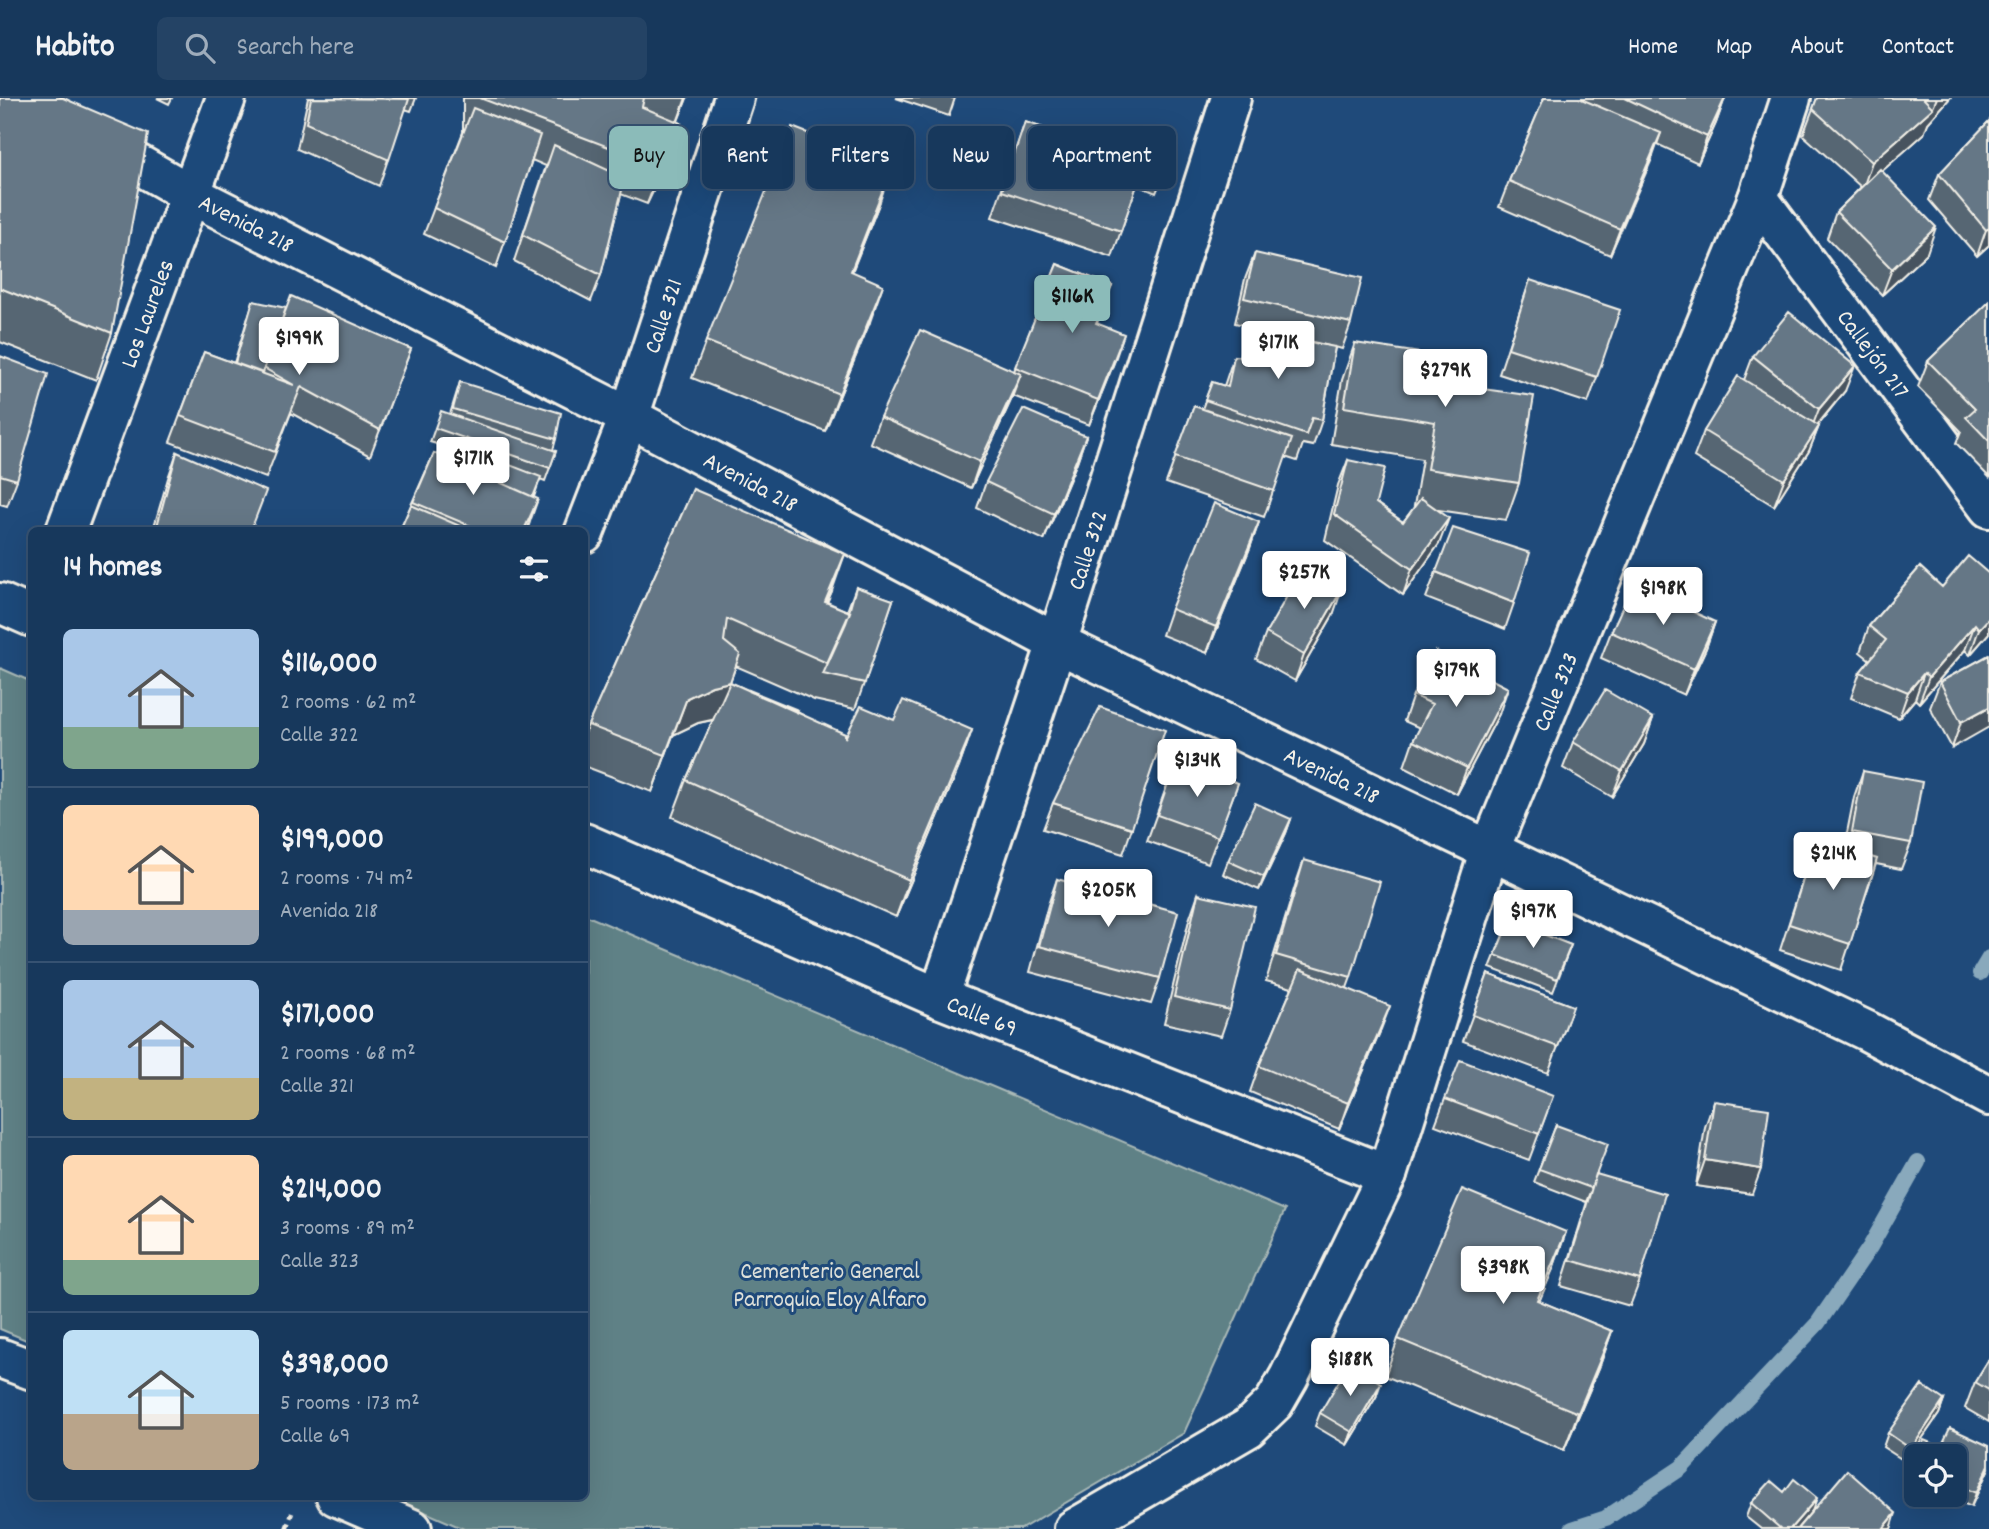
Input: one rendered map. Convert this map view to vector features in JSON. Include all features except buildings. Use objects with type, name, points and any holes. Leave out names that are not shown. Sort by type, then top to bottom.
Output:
[{"type":"street","name":"Avenida 218","points":[[22,98],[192,195],[629,417],[1057,643],[1867,1031],[1989,1096]]},
{"type":"street","name":"Los Laureles","points":[[67,527],[226,98]]},
{"type":"street","name":"Calle 321","points":[[586,527],[629,417],[734,98]]},
{"type":"street","name":"Calle 322","points":[[939,998],[1057,643],[1231,98]]},
{"type":"street","name":"Calle 323","points":[[1074,1529],[1248,1428],[1274,1403],[1290,1377],[1387,1175],[1490,849],[1758,198],[1791,98]]},
{"type":"street","name":"Callejón 217","points":[[1758,198],[1989,508]]},
{"type":"street","points":[[0,603],[28,615]]},
{"type":"street","name":"Calle 69","points":[[588,845],[939,998],[1387,1175]]},
{"type":"street","points":[[0,1358],[28,1368]]},
{"type":"street","points":[[345,1500],[412,1529]]},
{"type":"green space","points":[[0,668],[28,680],[28,1341],[0,1329]]},
{"type":"green space","name":"Cementerio General Parroquia Eloy Alfaro","points":[[588,916],[1285,1210],[1184,1433],[1021,1529],[464,1529],[397,1500],[588,1500]]},
{"type":"waterway","points":[[1980,973],[1989,958]]},
{"type":"waterway","points":[[1572,1529],[1606,1518],[1681,1468],[1818,1323],[1870,1247],[1918,1162]]}]
